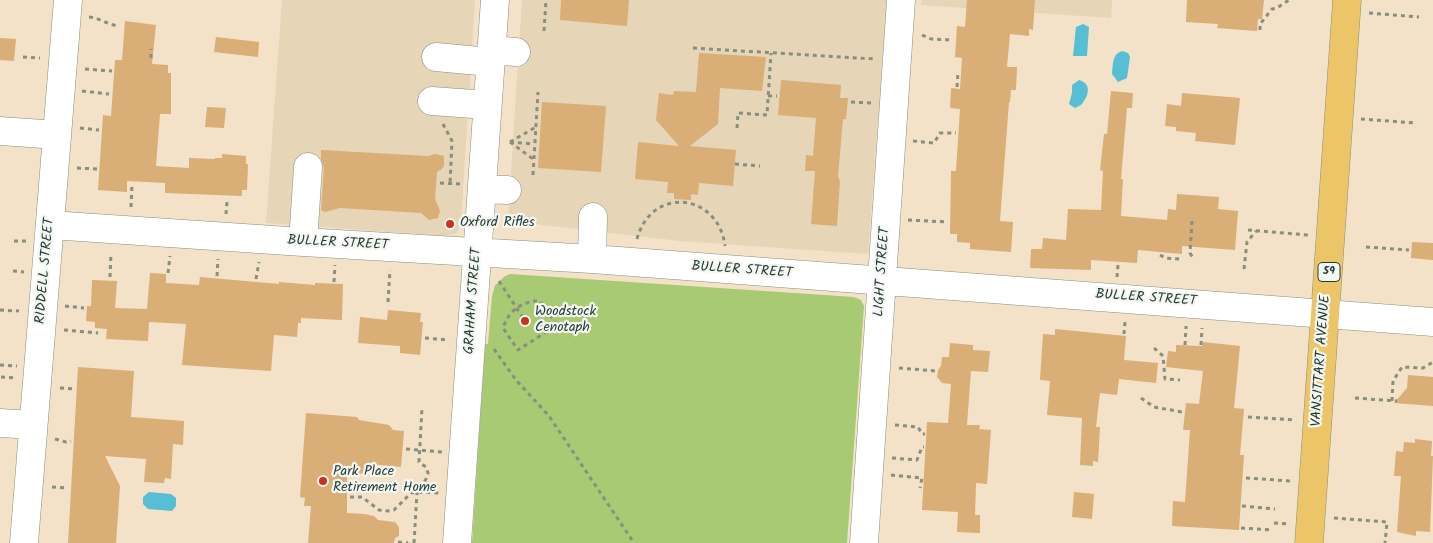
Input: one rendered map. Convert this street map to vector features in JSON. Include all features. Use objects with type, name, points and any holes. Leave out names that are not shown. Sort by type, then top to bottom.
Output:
[{"type":"main road","name":"VANSITTART AVENUE","points":[[1309,543],[1347,6]]},
{"type":"street","name":"GRAHAM STREET","points":[[457,543],[477,252],[485,188],[487,105],[499,55],[495,0]]},
{"type":"street","name":"LIGHT STREET","points":[[864,543],[901,0]]},
{"type":"street","name":"RIDDELL STREET","points":[[24,543],[40,431],[50,225],[65,131],[75,8]]},
{"type":"street","points":[[436,57],[499,55]]},
{"type":"street","points":[[432,101],[487,105]]},
{"type":"street","points":[[0,132],[65,131]]},
{"type":"street","points":[[302,242],[308,167]]},
{"type":"street","points":[[592,259],[593,216]]},
{"type":"street","name":"BULLER STREET","points":[[50,225],[592,259],[1201,303],[1433,322]]},
{"type":"street","points":[[0,423],[40,431]]},
{"type":"path","points":[[544,31],[546,0]]},
{"type":"path","points":[[1260,30],[1260,24],[1272,9],[1289,0]]},
{"type":"path","points":[[1347,6],[1419,18]]},
{"type":"path","points":[[75,8],[108,24],[119,26]]},
{"type":"path","points":[[916,34],[931,39],[953,40]]},
{"type":"path","points":[[694,48],[876,59]]},
{"type":"path","points":[[151,58],[152,49]]},
{"type":"path","points":[[736,128],[738,113],[767,115],[771,53]]},
{"type":"path","points":[[23,57],[49,59]]},
{"type":"path","points":[[77,69],[112,71]]},
{"type":"path","points":[[957,87],[958,72]]},
{"type":"path","points":[[75,91],[109,94]]},
{"type":"path","points":[[533,175],[538,92]]},
{"type":"path","points":[[768,96],[777,96]]},
{"type":"path","points":[[432,101],[452,141],[450,184]]},
{"type":"path","points":[[851,102],[874,103]]},
{"type":"path","points":[[1339,117],[1415,122]]},
{"type":"path","points":[[510,142],[536,126]]},
{"type":"path","points":[[65,131],[99,130]]},
{"type":"path","points":[[908,141],[934,143],[940,133],[956,133]]},
{"type":"path","points":[[510,142],[534,144]]},
{"type":"path","points":[[510,142],[534,159]]},
{"type":"path","points":[[735,164],[760,166]]},
{"type":"path","points":[[69,167],[97,169]]},
{"type":"path","points":[[440,183],[485,188]]},
{"type":"path","points":[[131,208],[132,185]]},
{"type":"path","points":[[636,240],[642,225],[656,211],[673,202],[682,202],[698,205],[714,218],[722,232],[725,246]]},
{"type":"path","points":[[902,219],[948,222]]},
{"type":"path","points":[[1192,221],[1190,253],[1194,260]]},
{"type":"path","points":[[1248,230],[1331,236]]},
{"type":"path","points":[[1244,269],[1247,242],[1256,230]]},
{"type":"path","points":[[1366,247],[1409,250]]},
{"type":"path","points":[[168,273],[170,249]]},
{"type":"path","points":[[217,276],[218,251]]},
{"type":"path","points":[[110,277],[111,252]]},
{"type":"path","points":[[1160,254],[1165,258],[1182,260]]},
{"type":"path","points":[[256,279],[260,259]]},
{"type":"path","points":[[334,282],[336,259]]},
{"type":"path","points":[[388,302],[391,263]]},
{"type":"path","points":[[497,279],[525,321]]},
{"type":"path","points":[[540,301],[557,325],[518,350],[503,328],[507,317],[517,308],[527,302],[540,301]]},
{"type":"path","points":[[58,305],[84,308]]},
{"type":"path","points":[[0,310],[28,312]]},
{"type":"path","points":[[1185,345],[1187,320]]},
{"type":"path","points":[[1201,345],[1203,321]]},
{"type":"path","points":[[56,330],[98,333]]},
{"type":"path","points":[[425,338],[455,341]]},
{"type":"path","points":[[493,348],[516,380],[549,416],[634,543]]},
{"type":"path","points":[[1154,348],[1163,356],[1165,379],[1180,380]]},
{"type":"path","points":[[1392,401],[1393,381],[1402,367],[1423,368],[1433,362]]},
{"type":"path","points":[[0,365],[24,367]]},
{"type":"path","points":[[891,367],[936,371]]},
{"type":"path","points":[[51,387],[74,389]]},
{"type":"path","points":[[1141,398],[1154,407],[1182,412]]},
{"type":"path","points":[[1355,398],[1397,402]]},
{"type":"path","points":[[414,543],[417,492],[428,473],[426,467],[419,462],[422,408]]},
{"type":"path","points":[[1248,417],[1318,422]]},
{"type":"path","points":[[887,424],[918,427],[922,434],[925,434]]},
{"type":"path","points":[[40,431],[66,442],[72,441]]},
{"type":"path","points":[[884,458],[917,460],[922,447],[924,447]]},
{"type":"path","points":[[406,449],[448,452]]},
{"type":"path","points":[[883,474],[922,478],[920,488]]},
{"type":"path","points":[[1246,478],[1314,482]]},
{"type":"path","points":[[51,487],[66,488]]},
{"type":"path","points":[[350,497],[362,498],[379,510],[388,511],[394,510],[403,499],[417,492],[445,494]]},
{"type":"path","points":[[1242,506],[1275,509]]},
{"type":"path","points":[[1311,516],[1387,522],[1385,543]]},
{"type":"path","points":[[1241,528],[1273,530]]},
{"type":"path","points":[[398,542],[408,543]]},
{"type":"shaded area","points":[[282,0],[475,0],[461,222],[457,233],[446,236],[266,223]]},
{"type":"shaded area","points":[[522,0],[887,0],[868,254],[680,241],[508,221]]},
{"type":"shaded area","points":[[921,0],[1112,0],[1111,18],[921,5]]},
{"type":"green space","points":[[510,274],[854,297],[861,300],[864,306],[847,543],[472,543],[485,344],[488,344],[492,296],[495,285]]},
{"type":"water","points":[[1083,24],[1089,27],[1087,56],[1073,56],[1076,27]]},
{"type":"water","points":[[1122,51],[1128,53],[1130,57],[1127,78],[1118,82],[1112,74],[1113,64],[1116,55]]},
{"type":"water","points":[[1079,80],[1086,84],[1088,91],[1081,105],[1075,108],[1069,104],[1072,85]]},
{"type":"water","points":[[149,492],[171,494],[176,498],[176,506],[172,511],[148,509],[143,504],[143,497]]},
{"type":"building","points":[[561,0],[629,0],[627,26],[560,20]]},
{"type":"building","points":[[967,0],[1035,0],[1033,30],[1029,29],[1029,36],[1010,34],[1007,67],[1017,67],[1016,90],[1011,90],[1009,102],[1000,221],[1013,222],[1011,252],[970,249],[970,243],[957,242],[957,234],[950,234],[951,171],[956,171],[960,109],[950,108],[951,88],[960,89],[962,58],[955,57],[957,26],[965,27]]},
{"type":"building","points":[[1187,0],[1264,0],[1262,19],[1258,19],[1257,31],[1217,28],[1218,24],[1186,22]]},
{"type":"building","points":[[125,21],[156,25],[152,64],[168,65],[168,73],[171,73],[171,114],[160,114],[156,166],[189,168],[189,158],[215,159],[222,158],[222,154],[246,156],[246,164],[248,164],[247,190],[242,190],[242,196],[165,193],[165,183],[127,181],[127,192],[98,190],[103,115],[111,116],[115,60],[122,60]]},
{"type":"building","points":[[216,37],[259,42],[258,57],[214,52]]},
{"type":"building","points":[[0,38],[16,39],[14,61],[0,60]]},
{"type":"building","points":[[699,53],[766,57],[762,91],[720,88],[718,124],[690,146],[736,150],[733,186],[699,183],[698,195],[691,194],[691,200],[674,199],[674,193],[667,193],[668,182],[635,179],[638,142],[679,146],[656,120],[659,93],[673,95],[674,91],[696,92]]},
{"type":"building","points":[[781,80],[841,85],[840,98],[848,98],[846,119],[843,119],[838,177],[840,181],[837,226],[811,224],[815,171],[805,171],[806,155],[813,156],[816,118],[778,115]]},
{"type":"building","points":[[1111,91],[1133,93],[1132,108],[1127,108],[1121,179],[1123,179],[1121,216],[1167,220],[1168,209],[1176,210],[1177,194],[1219,197],[1218,209],[1238,211],[1235,250],[1182,246],[1182,254],[1138,250],[1137,263],[1091,260],[1091,270],[1030,268],[1031,249],[1042,249],[1043,238],[1066,240],[1068,209],[1101,210],[1103,171],[1100,170],[1104,134],[1107,134]]},
{"type":"building","points":[[1182,93],[1240,98],[1235,145],[1195,141],[1196,133],[1176,131],[1176,127],[1165,126],[1167,104],[1181,106]]},
{"type":"building","points":[[542,102],[606,106],[601,172],[538,168]]},
{"type":"building","points":[[207,107],[226,108],[224,128],[205,127]]},
{"type":"building","points":[[321,150],[428,156],[435,154],[444,156],[444,165],[437,172],[435,199],[440,211],[438,218],[429,220],[421,213],[340,208],[325,212],[321,210],[324,168]]},
{"type":"building","points":[[1412,242],[1433,243],[1433,260],[1411,258]]},
{"type":"building","points":[[150,273],[166,274],[166,283],[199,285],[200,277],[279,284],[279,282],[315,285],[315,283],[343,284],[342,320],[301,318],[301,323],[298,323],[297,337],[274,335],[271,371],[182,365],[186,324],[149,322],[148,341],[106,339],[107,329],[95,328],[95,322],[86,321],[87,306],[91,306],[92,280],[117,281],[115,308],[147,309]]},
{"type":"building","points":[[388,310],[421,313],[420,322],[423,322],[420,355],[400,353],[400,346],[358,343],[360,317],[387,320]]},
{"type":"building","points":[[1055,329],[1126,336],[1124,360],[1158,363],[1156,383],[1119,379],[1117,395],[1100,393],[1096,427],[1100,427],[1098,462],[1093,461],[1093,466],[1080,465],[1082,418],[1047,415],[1050,381],[1040,380],[1043,334],[1055,335]]},
{"type":"building","points":[[1203,342],[1240,346],[1234,408],[1244,409],[1240,455],[1244,455],[1239,530],[1172,526],[1173,501],[1185,502],[1190,430],[1183,430],[1186,403],[1199,404],[1203,371],[1166,367],[1168,351],[1176,352],[1176,345],[1202,346]]},
{"type":"building","points":[[950,343],[973,345],[973,350],[990,351],[988,372],[971,371],[967,425],[980,425],[979,429],[991,430],[987,484],[976,483],[975,515],[980,515],[980,533],[957,532],[958,512],[922,510],[927,422],[948,423],[951,384],[942,383],[937,377],[942,357],[949,357]]},
{"type":"building","points":[[78,367],[134,371],[131,417],[184,421],[183,445],[173,444],[171,479],[165,478],[164,483],[144,482],[146,459],[105,456],[120,486],[116,543],[68,543]]},
{"type":"building","points":[[1408,375],[1433,377],[1433,406],[1394,403],[1407,388]]},
{"type":"building","name":"Park Place Retirement Home","points":[[306,413],[357,417],[359,420],[389,425],[393,430],[404,431],[401,467],[369,464],[368,474],[347,473],[347,513],[364,514],[374,516],[378,520],[395,522],[399,527],[399,536],[395,538],[394,543],[308,543],[311,506],[304,506],[305,498],[300,497]]},
{"type":"building","points":[[1415,439],[1432,441],[1431,456],[1433,456],[1430,532],[1416,531],[1416,536],[1397,532],[1401,476],[1394,476],[1396,451],[1403,452],[1404,442],[1415,443]]},
{"type":"building","points":[[1074,492],[1094,494],[1092,519],[1072,517]]},
{"type":"place","name":"Oxford Rifles","points":[[450,224]]},
{"type":"place","name":"Woodstock Cenotaph","points":[[525,321]]},
{"type":"place","name":"Park Place Retirement Home","points":[[323,481]]}]
